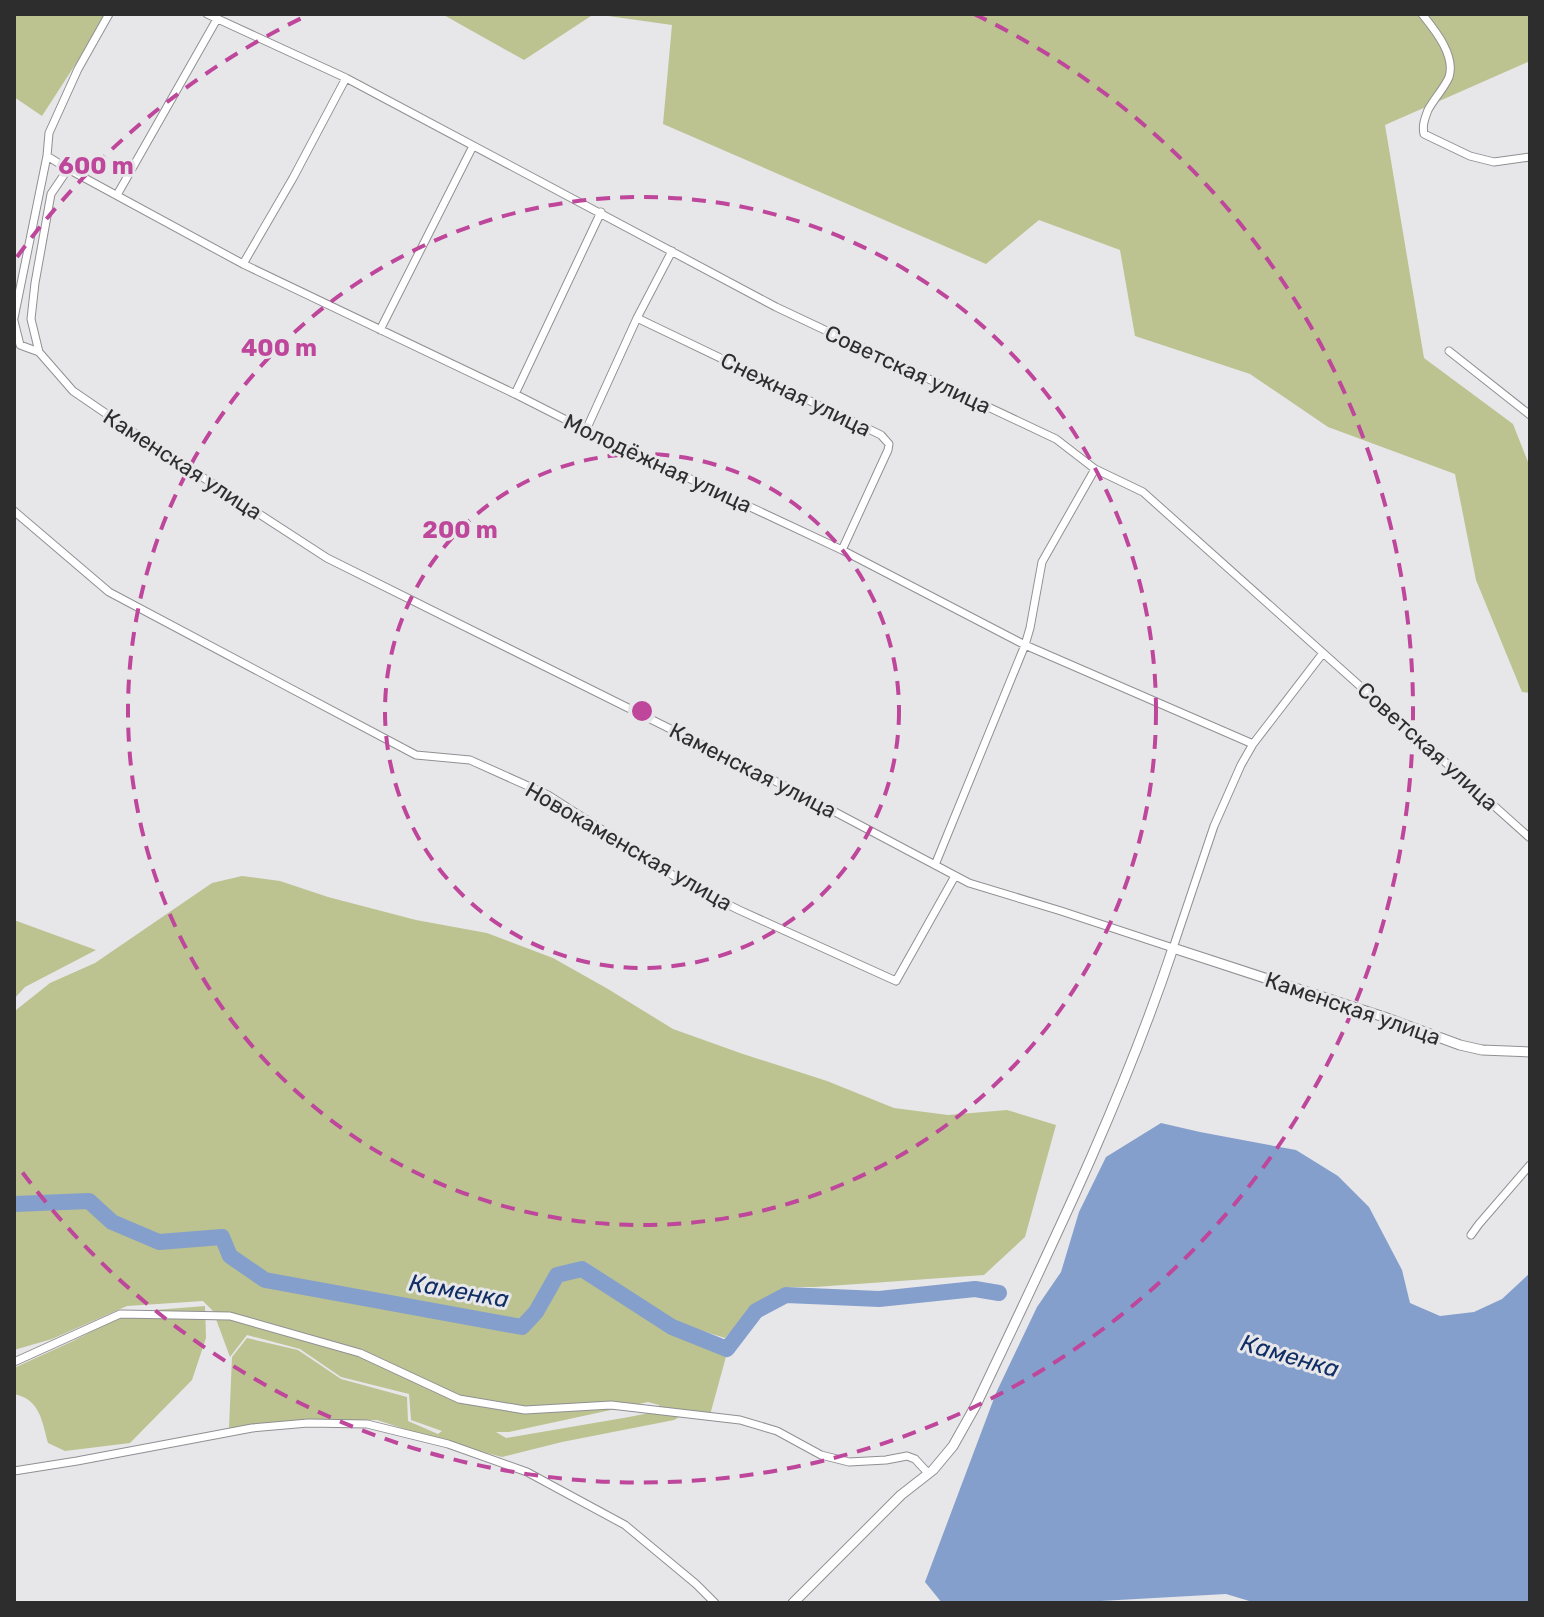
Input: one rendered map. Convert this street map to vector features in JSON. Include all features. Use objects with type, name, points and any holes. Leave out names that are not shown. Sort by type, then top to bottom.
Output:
[{"type":"street","points":[[68,169],[51,194],[35,283],[31,319],[39,352],[17,346],[14,320],[49,133],[78,69],[109,14]]},
{"type":"street","name":"Советская улица","points":[[207,14],[346,78],[776,307],[1056,439],[1095,469],[1143,492],[1530,838]]},
{"type":"street","points":[[1422,14],[1449,57],[1449,75],[1427,112],[1424,134],[1470,156],[1494,162],[1530,157]]},
{"type":"street","points":[[117,195],[217,19]]},
{"type":"street","points":[[243,264],[346,78]]},
{"type":"street","points":[[380,330],[473,146]]},
{"type":"street","name":"Молодёжная улица","points":[[47,156],[243,264],[842,550],[1025,645],[1253,744]]},
{"type":"street","points":[[515,394],[601,212]]},
{"type":"street","points":[[586,430],[637,318],[672,251]]},
{"type":"street","name":"Снежная улица","points":[[637,318],[881,435],[889,444],[842,550]]},
{"type":"street","points":[[1449,351],[1530,415]]},
{"type":"street","name":"Каменская улица","points":[[39,352],[73,391],[327,558],[803,795],[969,883],[1384,1017],[1460,1045],[1482,1050],[1530,1052]]},
{"type":"street","points":[[935,865],[1025,645],[1042,562],[1095,469]]},
{"type":"street","name":"Новокаменская улица","points":[[14,511],[109,592],[416,755],[470,760],[548,795],[685,883],[896,981],[955,876]]},
{"type":"street","points":[[793,1603],[901,1495],[933,1470],[953,1446],[976,1405],[1101,1136],[1157,997],[1214,826],[1241,765],[1253,744],[1323,653]]},
{"type":"street","points":[[1471,1235],[1530,1165]]},
{"type":"street","points":[[14,1362],[120,1314],[230,1316],[360,1353],[459,1399],[525,1410],[611,1405],[740,1420],[777,1431],[821,1455],[849,1462],[907,1456],[915,1459],[928,1473]]},
{"type":"street","points":[[14,1471],[252,1428],[308,1423],[367,1424],[448,1444],[527,1472],[625,1525],[715,1603]]},
{"type":"green space","points":[[14,14],[108,14],[42,116],[14,97]]},
{"type":"green space","points":[[442,14],[594,14],[524,60]]},
{"type":"green space","points":[[594,14],[1530,14],[1530,61],[1385,125],[1424,358],[1513,424],[1530,467],[1530,693],[1522,692],[1476,580],[1455,474],[1328,427],[1250,374],[1135,336],[1120,250],[1039,220],[986,264],[663,124],[672,25]]},
{"type":"green space","points":[[242,876],[280,881],[416,920],[487,933],[553,958],[673,1029],[827,1081],[894,1108],[948,1115],[1007,1110],[1056,1125],[1025,1237],[984,1275],[787,1287],[752,1307],[725,1338],[674,1322],[586,1262],[553,1270],[520,1322],[267,1277],[235,1254],[224,1232],[161,1239],[113,1220],[91,1198],[14,1201],[16,1010],[50,983],[95,963],[212,883]]},
{"type":"green space","points":[[14,920],[96,950],[25,987],[14,999]]},
{"type":"green space","points":[[87,1206],[111,1227],[157,1246],[218,1240],[227,1259],[261,1284],[521,1331],[539,1317],[560,1280],[582,1275],[672,1333],[727,1353],[710,1415],[690,1411],[674,1420],[502,1457],[377,1420],[298,1420],[229,1428],[232,1357],[247,1338],[298,1350],[341,1379],[407,1397],[408,1421],[438,1434],[442,1431],[411,1420],[409,1394],[341,1377],[300,1349],[247,1335],[230,1357],[213,1311],[203,1301],[127,1306],[52,1339],[14,1350],[14,1208]],"holes":[[[648,1402],[659,1405],[659,1411],[506,1438],[496,1432],[509,1432]]]},
{"type":"green space","points":[[205,1306],[206,1338],[192,1380],[130,1443],[65,1451],[48,1443],[35,1406],[14,1394],[14,1368],[130,1312]]},
{"type":"water","points":[[1161,1123],[1296,1150],[1338,1176],[1369,1207],[1402,1270],[1410,1303],[1440,1316],[1474,1312],[1502,1299],[1530,1273],[1530,1603],[1256,1603],[1226,1594],[1065,1603],[942,1603],[925,1582],[996,1393],[1037,1307],[1061,1272],[1079,1212],[1106,1157]]},
{"type":"waterway","name":"Каменка","points":[[14,1204],[89,1201],[112,1222],[159,1242],[222,1237],[230,1256],[265,1280],[522,1327],[536,1312],[557,1275],[582,1269],[672,1327],[727,1349],[756,1311],[786,1295],[879,1299],[975,1289],[999,1293]]}]
